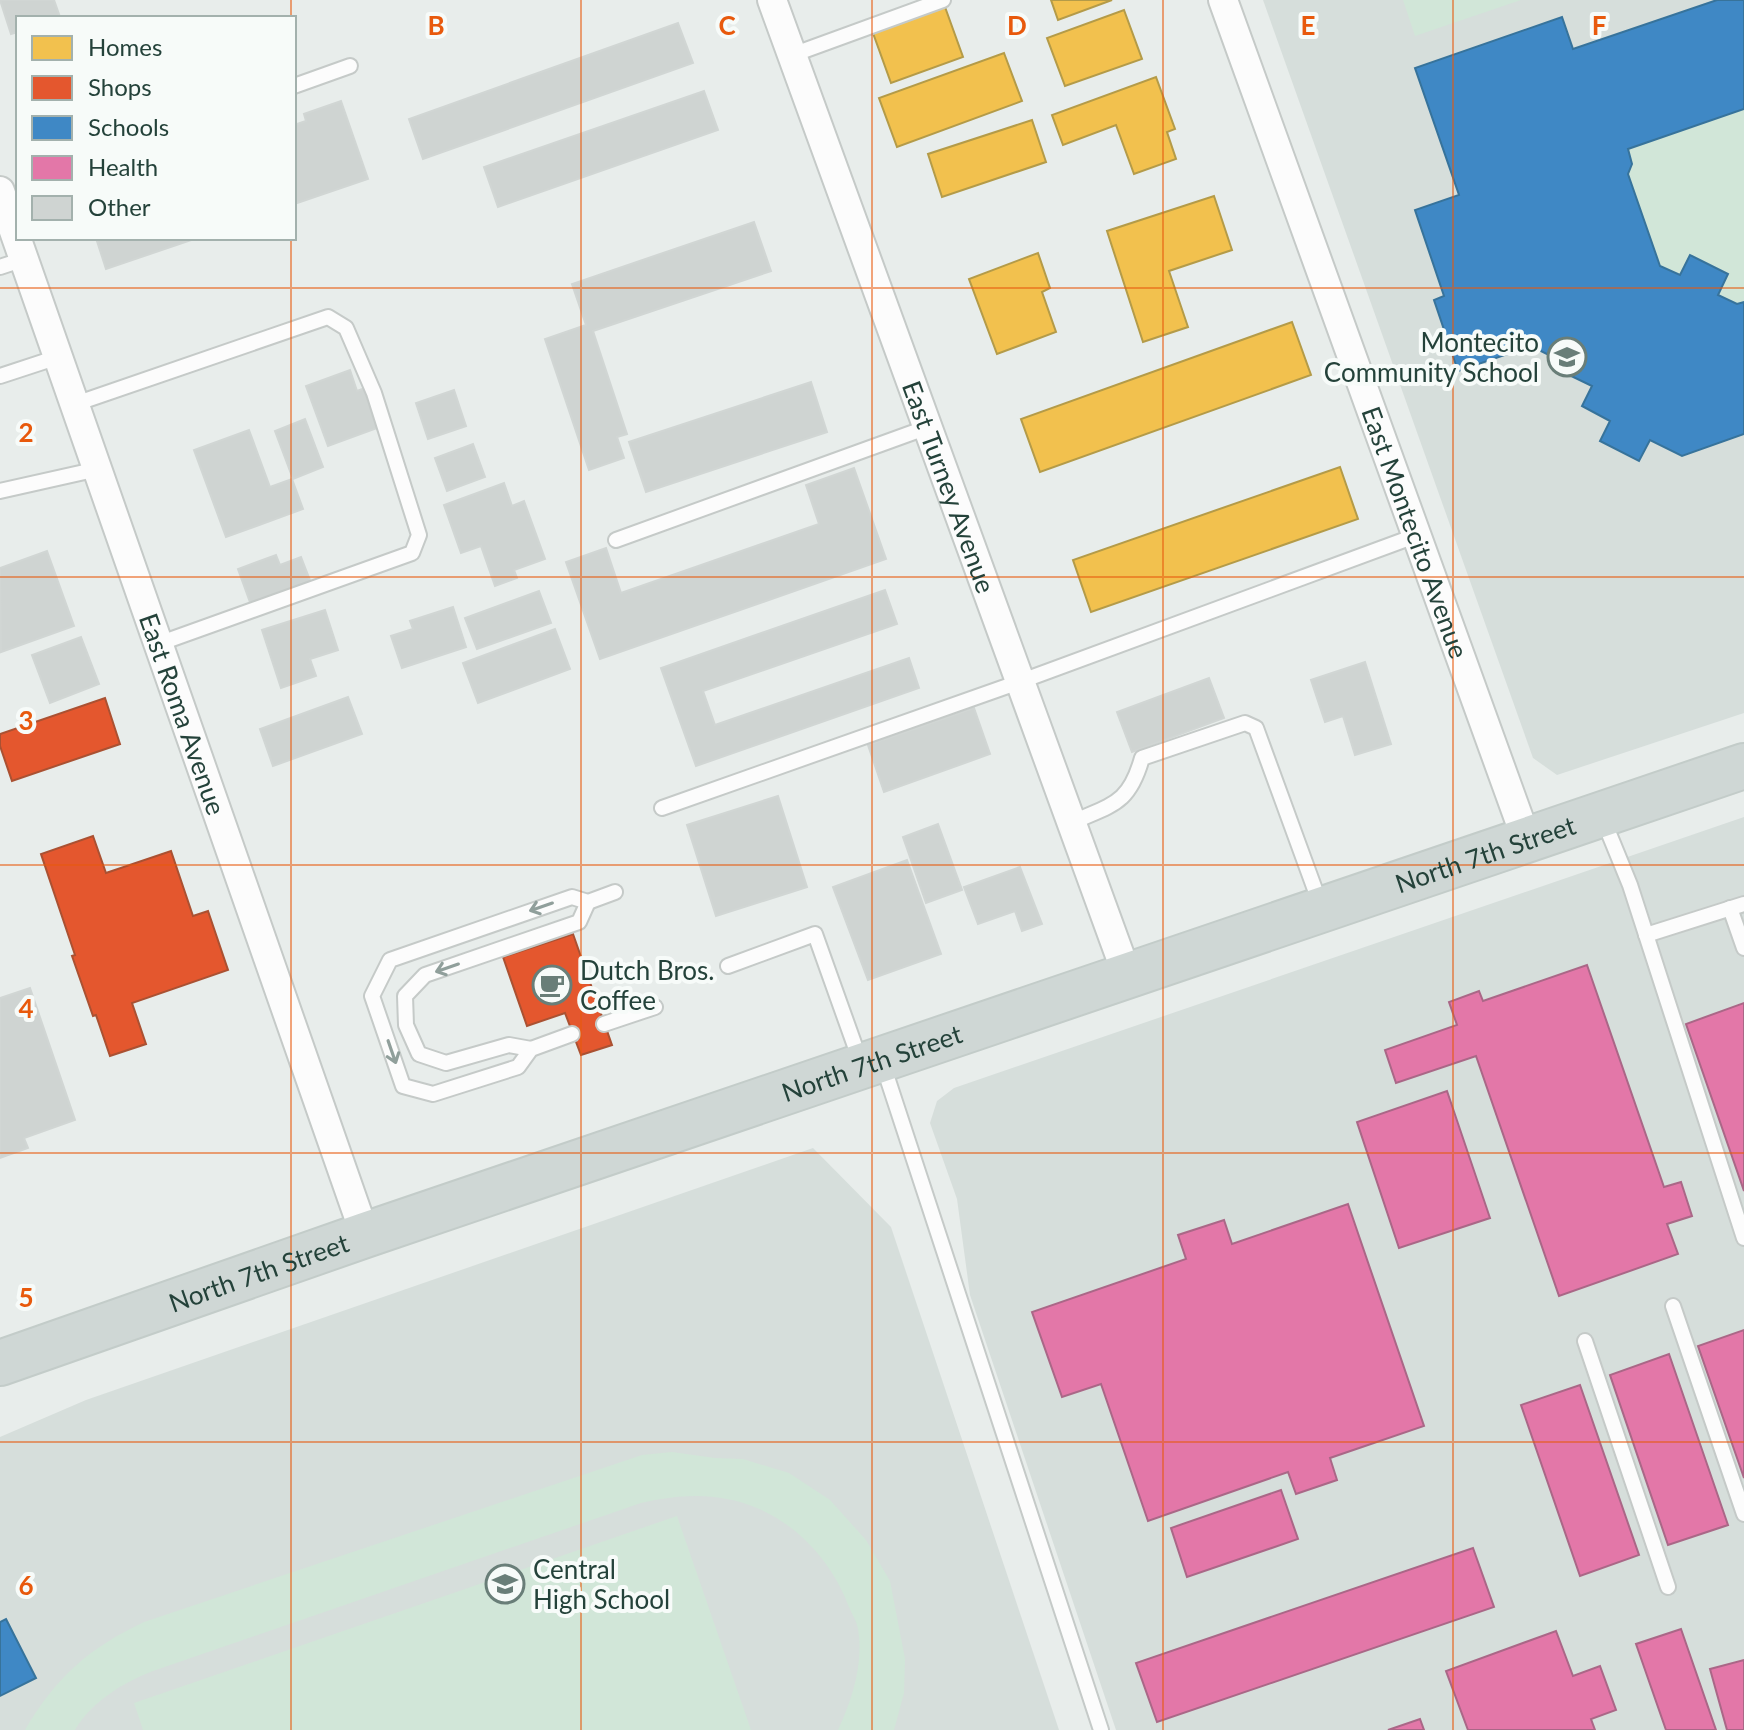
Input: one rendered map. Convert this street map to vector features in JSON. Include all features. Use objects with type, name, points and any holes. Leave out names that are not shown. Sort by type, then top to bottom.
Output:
[{"type":"main road","name":"North 7th Street","points":[[0,1363],[365,1235],[1744,766]]},
{"type":"street","name":"East Turney Avenue","points":[[772,0],[1127,975]]},
{"type":"street","name":"East Montecito Avenue","points":[[1223,0],[1527,841]]},
{"type":"street","name":"East Roma Avenue","points":[[3,197],[12,263],[58,357],[365,1235]]},
{"type":"lane","points":[[792,55],[943,0]]},
{"type":"lane","points":[[296,85],[350,66]]},
{"type":"lane","points":[[75,404],[328,317],[346,328],[374,393],[419,535],[412,553],[158,644]]},
{"type":"lane","points":[[0,376],[58,357]]},
{"type":"lane","points":[[616,540],[928,427]]},
{"type":"lane","points":[[0,491],[98,469]]},
{"type":"lane","points":[[662,808],[1019,682],[1415,536]]},
{"type":"lane","points":[[1073,822],[1120,801],[1136,781],[1142,758],[1245,723],[1256,728],[1323,910]]},
{"type":"lane","points":[[1601,815],[1630,885],[1744,1238]]},
{"type":"lane","points":[[531,1049],[518,1067],[433,1094],[403,1086],[372,996],[390,960],[572,897],[588,902],[615,892]]},
{"type":"lane","points":[[572,1034],[531,1049],[509,1045],[446,1063],[419,1054],[406,1025],[405,996],[425,975],[579,922],[588,902]]},
{"type":"lane","points":[[1646,935],[1737,906],[1744,948]]},
{"type":"lane","points":[[728,966],[815,934],[872,1064],[1101,1730]]},
{"type":"lane","points":[[604,1024],[655,1007]]},
{"type":"lane","points":[[1673,1306],[1744,1514]]},
{"type":"lane","points":[[1585,1341],[1668,1587]]},
{"type":"shaded area","name":"Montecito Community School","points":[[1263,0],[1744,0],[1744,713],[1557,775],[1533,758]]},
{"type":"shaded area","points":[[1744,817],[1744,1730],[1116,1730],[970,1295],[957,1199],[930,1123],[937,1101],[954,1088]]},
{"type":"shaded area","name":"Central High School","points":[[813,1148],[891,1227],[1059,1730],[0,1730],[0,1437],[86,1400]]},
{"type":"green space","points":[[1403,0],[1521,0],[1415,36]]},
{"type":"green space","points":[[1744,109],[1744,302],[1737,304],[1718,295],[1728,274],[1691,255],[1680,275],[1660,266],[1628,174],[1632,164],[1628,149]]},
{"type":"green space","points":[[672,1452],[743,1459],[789,1473],[830,1500],[866,1540],[890,1581],[905,1659],[904,1693],[894,1730],[838,1730],[856,1681],[858,1629],[841,1588],[818,1554],[804,1539],[771,1515],[732,1500],[698,1496],[641,1503],[153,1671],[109,1694],[75,1730],[25,1730],[49,1694],[76,1666],[107,1642],[144,1622],[642,1455]]},
{"type":"green space","points":[[677,1516],[751,1730],[143,1730],[134,1703]]},
{"type":"building: Homes","points":[[1051,0],[1112,0],[1058,20]]},
{"type":"building: Homes","points":[[945,7],[963,57],[891,83],[873,33]]},
{"type":"building: Homes","points":[[1124,10],[1142,59],[1065,86],[1047,38]]},
{"type":"building: Homes","points":[[1004,53],[1022,101],[897,147],[879,98]]},
{"type":"building: Homes","points":[[1156,77],[1175,129],[1167,132],[1176,159],[1134,174],[1116,125],[1063,145],[1052,115]]},
{"type":"building: Homes","points":[[1032,120],[1046,162],[942,197],[928,154]]},
{"type":"building: Homes","points":[[1214,196],[1232,250],[1169,271],[1188,327],[1143,342],[1107,231]]},
{"type":"building: Homes","points":[[1038,253],[1050,288],[1042,292],[1056,332],[997,354],[969,279]]},
{"type":"building: Homes","points":[[1292,322],[1311,375],[1040,472],[1021,419]]},
{"type":"building: Homes","points":[[1340,467],[1358,519],[1091,612],[1073,560]]},
{"type":"building: Shops","points":[[105,698],[120,744],[12,781],[0,746],[0,734]]},
{"type":"building: Shops","points":[[93,836],[106,873],[171,851],[193,916],[208,911],[228,970],[132,1003],[146,1044],[110,1056],[72,956],[75,955],[41,854]]},
{"type":"building: Shops","name":"Dutch Bros. Coffee","points":[[573,934],[612,1045],[581,1055],[565,1013],[527,1026],[503,957]]},
{"type":"building: Schools","points":[[1717,0],[1744,0],[1744,109],[1628,149],[1632,164],[1628,174],[1660,266],[1680,275],[1690,255],[1728,274],[1718,295],[1737,304],[1744,302],[1744,434],[1682,456],[1650,440],[1639,461],[1600,441],[1610,421],[1582,406],[1592,386],[1565,373],[1569,365],[1531,346],[1458,371],[1434,300],[1444,296],[1415,210],[1459,195],[1415,68],[1562,17],[1573,49]]},
{"type":"building: Schools","points":[[6,1619],[36,1678],[0,1696],[0,1622]]},
{"type":"building: Health","points":[[1587,965],[1664,1187],[1681,1182],[1692,1216],[1667,1224],[1678,1254],[1559,1296],[1476,1056],[1396,1083],[1385,1050],[1457,1025],[1449,1002],[1479,991],[1483,1001]]},
{"type":"building: Health","points":[[1744,1003],[1744,1191],[1686,1024]]},
{"type":"building: Health","points":[[1447,1091],[1490,1218],[1399,1248],[1357,1122]]},
{"type":"building: Health","points":[[1348,1204],[1424,1426],[1330,1458],[1337,1480],[1296,1494],[1288,1472],[1148,1521],[1101,1384],[1062,1397],[1032,1312],[1186,1259],[1178,1235],[1224,1220],[1232,1244]]},
{"type":"building: Health","points":[[1744,1330],[1744,1478],[1698,1346]]},
{"type":"building: Health","points":[[1669,1354],[1728,1525],[1668,1545],[1610,1375]]},
{"type":"building: Health","points":[[1580,1385],[1639,1555],[1580,1576],[1521,1405]]},
{"type":"building: Health","points":[[1281,1490],[1298,1539],[1187,1577],[1171,1528]]},
{"type":"building: Health","points":[[1473,1548],[1494,1607],[1157,1722],[1136,1663]]},
{"type":"building: Health","points":[[1681,1629],[1716,1730],[1666,1730],[1636,1644]]},
{"type":"building: Health","points":[[1556,1631],[1573,1676],[1600,1666],[1616,1710],[1591,1719],[1595,1730],[1468,1730],[1446,1671]]},
{"type":"building: Health","points":[[1744,1660],[1744,1730],[1727,1730],[1710,1669]]},
{"type":"building: Health","points":[[1420,1719],[1424,1730],[1388,1730]]},
{"type":"building: Other","points":[[0,0],[54,0],[60,16],[16,16],[16,33],[11,34]]},
{"type":"building: Other","points":[[678,23],[693,63],[423,159],[409,119]]},
{"type":"building: Other","points":[[704,91],[718,130],[498,207],[484,167]]},
{"type":"building: Other","points":[[341,101],[368,179],[296,203],[296,124],[306,121],[304,114]]},
{"type":"building: Other","points":[[754,222],[771,271],[593,331],[627,434],[617,437],[624,458],[589,470],[545,339],[586,325],[572,284]]},
{"type":"building: Other","points":[[97,240],[191,240],[106,269]]},
{"type":"building: Other","points":[[350,370],[357,391],[365,388],[380,427],[328,446],[306,386]]},
{"type":"building: Other","points":[[811,382],[827,432],[646,492],[629,442]]},
{"type":"building: Other","points":[[454,390],[466,426],[428,439],[416,403]]},
{"type":"building: Other","points":[[305,419],[323,467],[293,479],[275,431]]},
{"type":"building: Other","points":[[249,430],[270,487],[292,479],[303,509],[226,537],[194,450]]},
{"type":"building: Other","points":[[473,444],[485,477],[447,491],[435,458]]},
{"type":"building: Other","points":[[854,468],[886,559],[600,659],[566,562],[606,548],[621,593],[819,524],[806,485]]},
{"type":"building: Other","points":[[504,483],[512,506],[524,501],[545,559],[514,570],[517,578],[495,586],[481,546],[461,553],[444,505]]},
{"type":"building: Other","points":[[47,551],[74,626],[1,652],[0,568]]},
{"type":"building: Other","points":[[276,555],[280,565],[301,557],[311,583],[251,605],[238,569]]},
{"type":"building: Other","points":[[885,590],[897,624],[703,691],[715,725],[909,658],[919,688],[696,766],[661,668]]},
{"type":"building: Other","points":[[539,591],[551,623],[477,649],[465,618]]},
{"type":"building: Other","points":[[453,607],[466,647],[402,668],[391,636],[413,629],[410,621]]},
{"type":"building: Other","points":[[325,610],[338,650],[310,659],[316,676],[281,688],[262,630]]},
{"type":"building: Other","points":[[555,629],[570,669],[478,703],[463,663]]},
{"type":"building: Other","points":[[81,637],[99,684],[50,703],[32,655]]},
{"type":"building: Other","points":[[1365,662],[1391,744],[1355,755],[1343,716],[1325,722],[1311,680]]},
{"type":"building: Other","points":[[1209,678],[1224,718],[1132,752],[1117,712]]},
{"type":"building: Other","points":[[348,697],[362,734],[273,766],[260,729]]},
{"type":"building: Other","points":[[974,708],[990,754],[884,792],[868,745]]},
{"type":"building: Other","points":[[778,796],[807,887],[716,916],[687,825]]},
{"type":"building: Other","points":[[938,824],[962,890],[926,903],[903,837]]},
{"type":"building: Other","points":[[907,860],[941,954],[868,980],[833,887]]},
{"type":"building: Other","points":[[1020,867],[1042,924],[1022,931],[1015,911],[978,924],[964,887]]},
{"type":"building: Other","points":[[30,988],[75,1120],[24,1138],[28,1148],[0,1158],[0,998]]},
{"type":"place","name":"Montecito Community School","points":[[1567,357]]},
{"type":"place","name":"Dutch Bros. Coffee","points":[[552,985]]},
{"type":"place","name":"Central High School","points":[[505,1584]]}]
